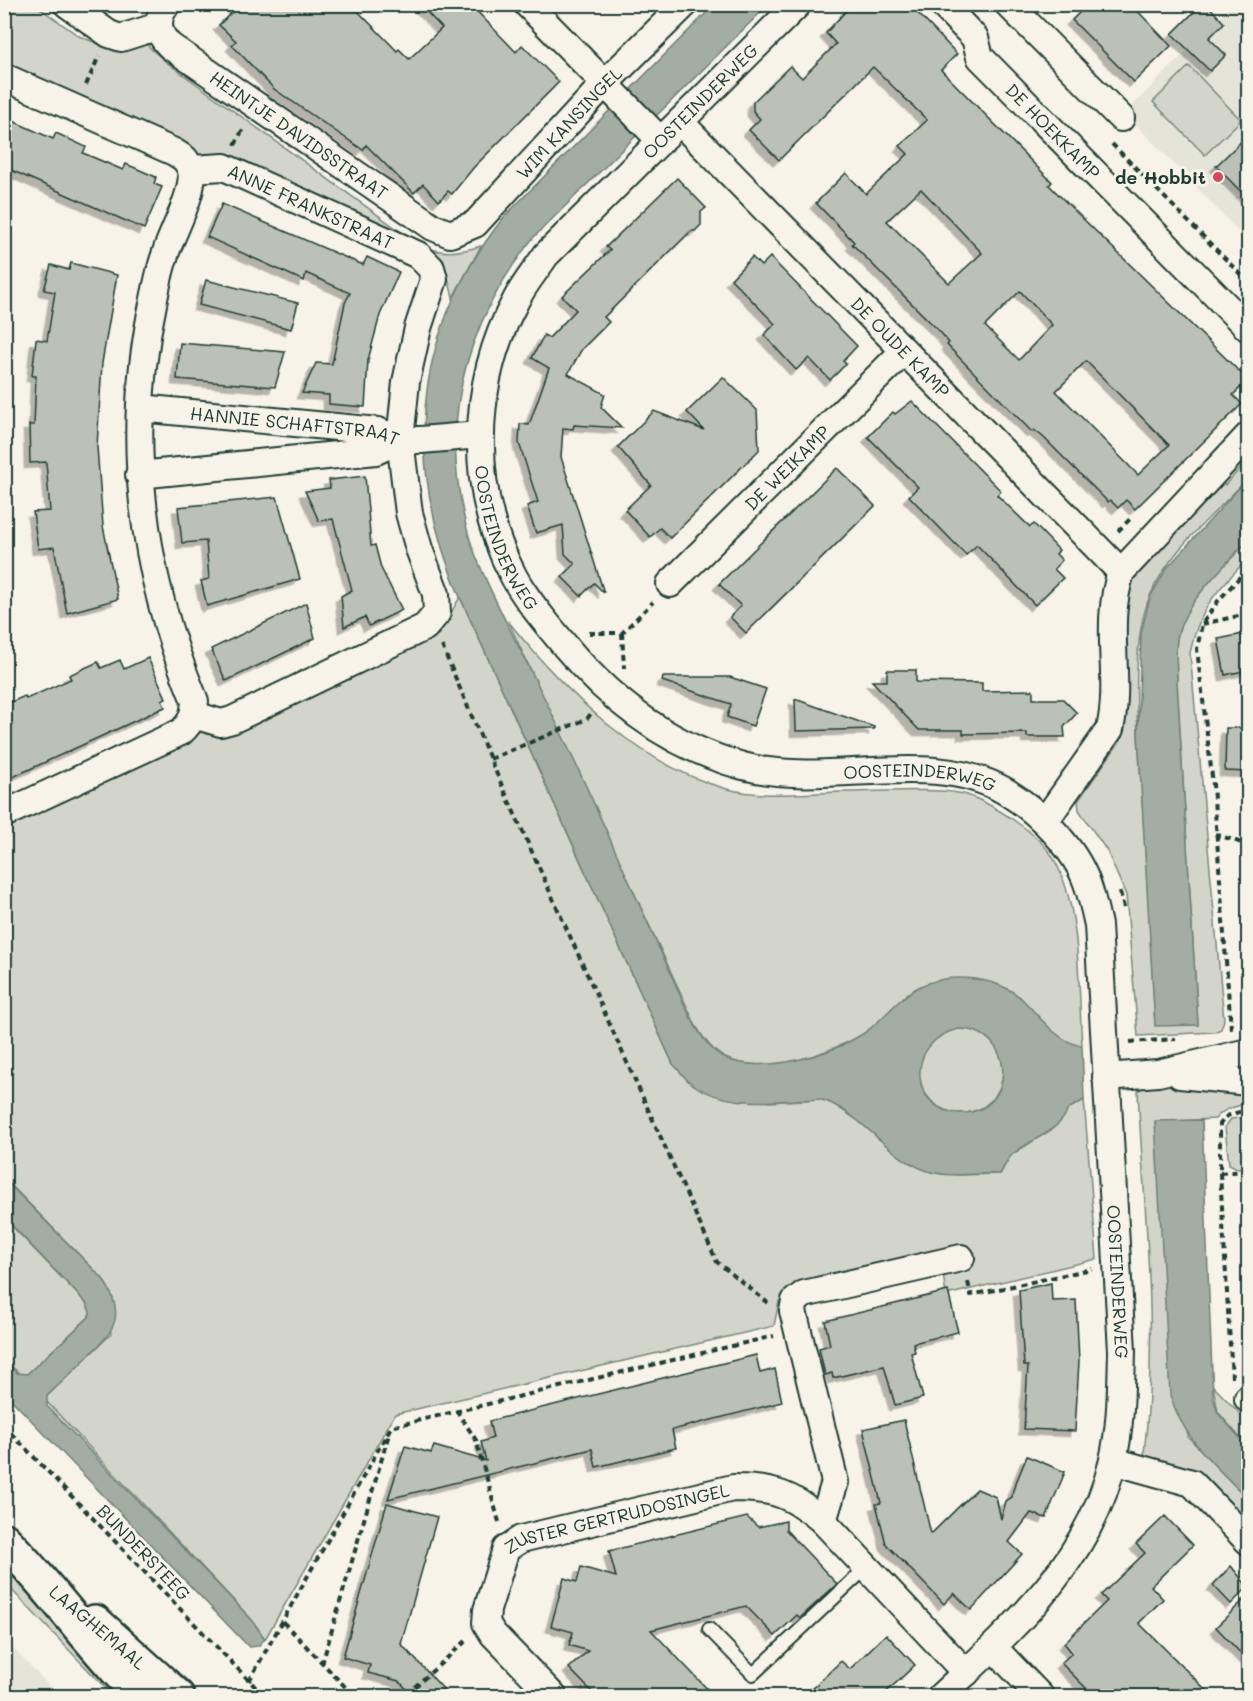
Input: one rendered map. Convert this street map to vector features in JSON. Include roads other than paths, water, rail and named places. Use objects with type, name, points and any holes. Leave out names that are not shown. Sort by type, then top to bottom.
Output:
[{"type":"street","name":"HEINTJE DAVIDSSTRAAT","points":[[67,4],[109,34],[122,38],[163,15]]},
{"type":"street","points":[[527,4],[655,136]]},
{"type":"street","name":"WIM KANSINGEL","points":[[450,234],[475,224],[611,89],[685,4]]},
{"type":"street","name":"OOSTEINDERWEG","points":[[798,4],[680,122],[655,136],[546,255],[516,300],[489,364],[480,435],[487,511],[514,578],[582,666],[608,691],[650,725],[699,752],[746,767],[800,775],[918,771],[964,774],[1005,791],[1045,820],[1060,838],[1087,880],[1098,925],[1122,1351],[1121,1408],[1113,1461],[1096,1511],[1075,1551],[1042,1597],[941,1696]]},
{"type":"street","name":"DE HOEKKAMP","points":[[942,4],[975,38],[980,57],[1248,328]]},
{"type":"street","points":[[1008,4],[1121,118]]},
{"type":"street","name":"HEINTJE DAVIDSSTRAAT","points":[[163,15],[161,38],[170,46],[433,227],[450,234]]},
{"type":"street","points":[[4,77],[174,152],[185,159],[192,169],[192,184],[164,258],[153,302],[143,365],[140,408],[140,476],[149,555],[159,601],[195,701],[194,715],[189,725],[181,732],[4,814]]},
{"type":"street","name":"DE OUDE KAMP","points":[[680,122],[1121,572]]},
{"type":"street","name":"ANNE FRANKSTRAAT","points":[[192,169],[224,167],[418,255],[431,268],[434,279],[432,290],[418,328],[406,382],[410,440]]},
{"type":"street","name":"DE WEIKAMP","points":[[670,584],[904,351]]},
{"type":"street","name":"HANNIE SCHAFTSTRAAT","points":[[140,408],[378,431],[410,440]]},
{"type":"street","points":[[194,715],[221,723],[232,720],[431,623],[437,613],[436,594],[419,549],[409,513],[410,440],[480,435]]},
{"type":"street","points":[[1045,820],[1110,729],[1114,711],[1112,609],[1121,572],[1248,436]]},
{"type":"street","name":"HANNIE SCHAFTSTRAAT","points":[[140,476],[376,451],[410,440]]},
{"type":"street","points":[[1146,1074],[1240,1044]]},
{"type":"street","points":[[1106,1077],[1146,1074],[1248,1082]]},
{"type":"street","points":[[823,1521],[835,1482],[793,1311],[795,1301],[804,1294],[961,1258]]},
{"type":"street","points":[[1113,1461],[1136,1465],[1192,1483],[1248,1541]]},
{"type":"street","name":"ZUSTER GERTRUDOSINGEL","points":[[553,1696],[493,1634],[486,1623],[487,1610],[506,1549],[521,1539],[733,1488],[759,1488],[782,1493],[803,1503],[823,1521],[966,1673]]},
{"type":"street","name":"LAAGHEMAAL","points":[[4,1540],[45,1581],[117,1640],[177,1696]]},
{"type":"street","name":"LAAGHEMAAL","points":[[45,1581],[101,1656],[141,1696]]},
{"type":"street","points":[[993,1647],[1040,1696]]},
{"type":"lane","points":[[710,1629],[753,1674],[867,1567]]},
{"type":"place","name":"de Hobbit","points":[[1218,177]]}]
